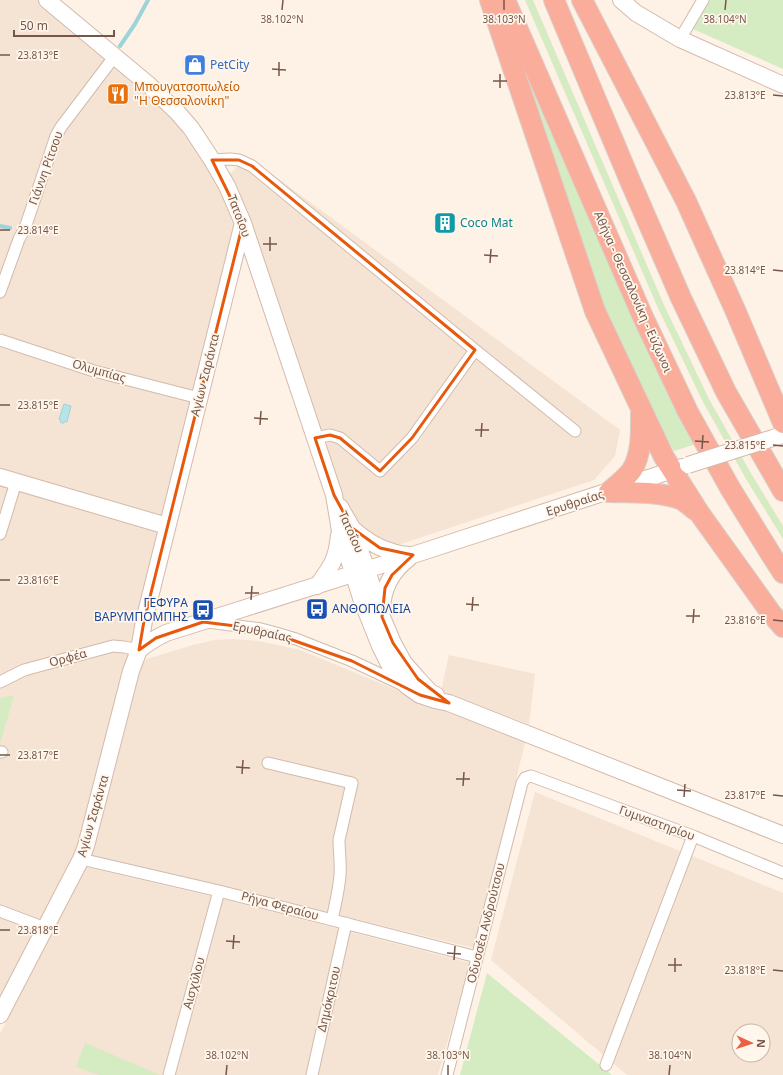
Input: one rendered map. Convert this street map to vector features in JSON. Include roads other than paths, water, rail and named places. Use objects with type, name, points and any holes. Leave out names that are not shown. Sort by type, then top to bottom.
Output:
[{"type":"highway","points":[[490,0],[596,311],[640,408],[664,456],[680,468],[700,514]]},
{"type":"highway","name":"Αθήνα - Θεσσαλονίκη - Εύζωνοι","points":[[505,0],[642,317],[688,412],[734,494],[783,573]]},
{"type":"highway","points":[[554,0],[681,298],[726,392],[783,491]]},
{"type":"highway","points":[[582,0],[686,201],[736,312],[761,372],[776,396],[780,432]]},
{"type":"highway","points":[[609,492],[632,470],[638,453],[641,437],[640,408]]},
{"type":"highway","points":[[609,492],[648,493],[671,497],[689,504],[700,514],[771,613],[783,627]]},
{"type":"main road","points":[[621,0],[636,13],[680,39],[783,85]]},
{"type":"main road","name":"Τατοΐου","points":[[50,1],[114,57],[149,85],[178,112],[191,128],[227,186],[243,223],[360,572]]},
{"type":"main road","name":"Αγίων Σαράντα","points":[[0,1015],[81,859],[92,825],[131,671],[139,650],[144,621],[167,526],[243,223]]},
{"type":"main road","name":"Ερυθραίας","points":[[139,650],[147,643],[166,633],[609,492],[780,432]]},
{"type":"main road","points":[[0,477],[167,526]]},
{"type":"main road","points":[[317,586],[336,557],[338,548],[346,530],[380,548],[396,553],[413,555]]},
{"type":"main road","points":[[382,617],[382,602],[392,575],[401,564],[413,555]]},
{"type":"main road","name":"Ερυθραίας","points":[[360,572],[404,663],[431,693],[449,704]]},
{"type":"main road","name":"Ερυθραίας","points":[[360,572],[362,601],[380,646],[391,668],[407,686],[420,695],[449,704],[783,835]]},
{"type":"street","points":[[680,39],[703,0]]},
{"type":"street","name":"Γιάννη Ρίτσου","points":[[0,292],[19,239],[25,228],[58,132],[66,119],[114,57]]},
{"type":"street","points":[[212,160],[239,160],[252,166],[475,350],[576,431]]},
{"type":"street","name":"Ολυμπίας","points":[[0,340],[94,371],[199,398]]},
{"type":"street","points":[[315,438],[330,435],[340,438],[380,471],[412,438],[475,350]]},
{"type":"street","points":[[0,534],[16,482]]},
{"type":"street","name":"Ερυθραίας","points":[[203,622],[261,629],[296,639],[352,661],[407,686]]},
{"type":"street","name":"Ορφέα","points":[[0,682],[24,670],[113,646],[139,650]]},
{"type":"street","points":[[268,763],[352,783],[339,840],[341,861],[340,876],[332,920]]},
{"type":"street","name":"Γυμναστηρίου","points":[[531,776],[693,836],[783,874]]},
{"type":"street","name":"Οδυσσέα Ανδρούτσου","points":[[447,1075],[522,783],[525,778],[531,776]]},
{"type":"street","points":[[606,1065],[693,836]]},
{"type":"street","name":"Ρήγα Φεραίου","points":[[81,859],[219,890],[477,957]]},
{"type":"street","name":"Αισχύλου","points":[[170,1075],[219,890]]},
{"type":"street","points":[[0,911],[45,928]]},
{"type":"street","name":"Δημόκριτου","points":[[312,1075],[346,923]]},
{"type":"water","points":[[64,404],[71,406],[67,422],[65,421],[62,423],[59,419]]},
{"type":"waterway","points":[[120,46],[135,24],[148,0]]},
{"type":"waterway","points":[[0,226],[10,228]]},
{"type":"place","name":"PetCity","points":[[195,65]]},
{"type":"place","name":"Μπουγατσοπωλείο \"Η Θεσσαλονίκη\"","points":[[118,94]]},
{"type":"place","name":"Coco Mat","points":[[445,223]]},
{"type":"place","name":"ΑΝΘΟΠΩΛΕΙΑ","points":[[317,609]]},
{"type":"place","name":"ΓΕΦΥΡΑ ΒΑΡΥΜΠΟΜΠΗΣ","points":[[203,610]]}]
